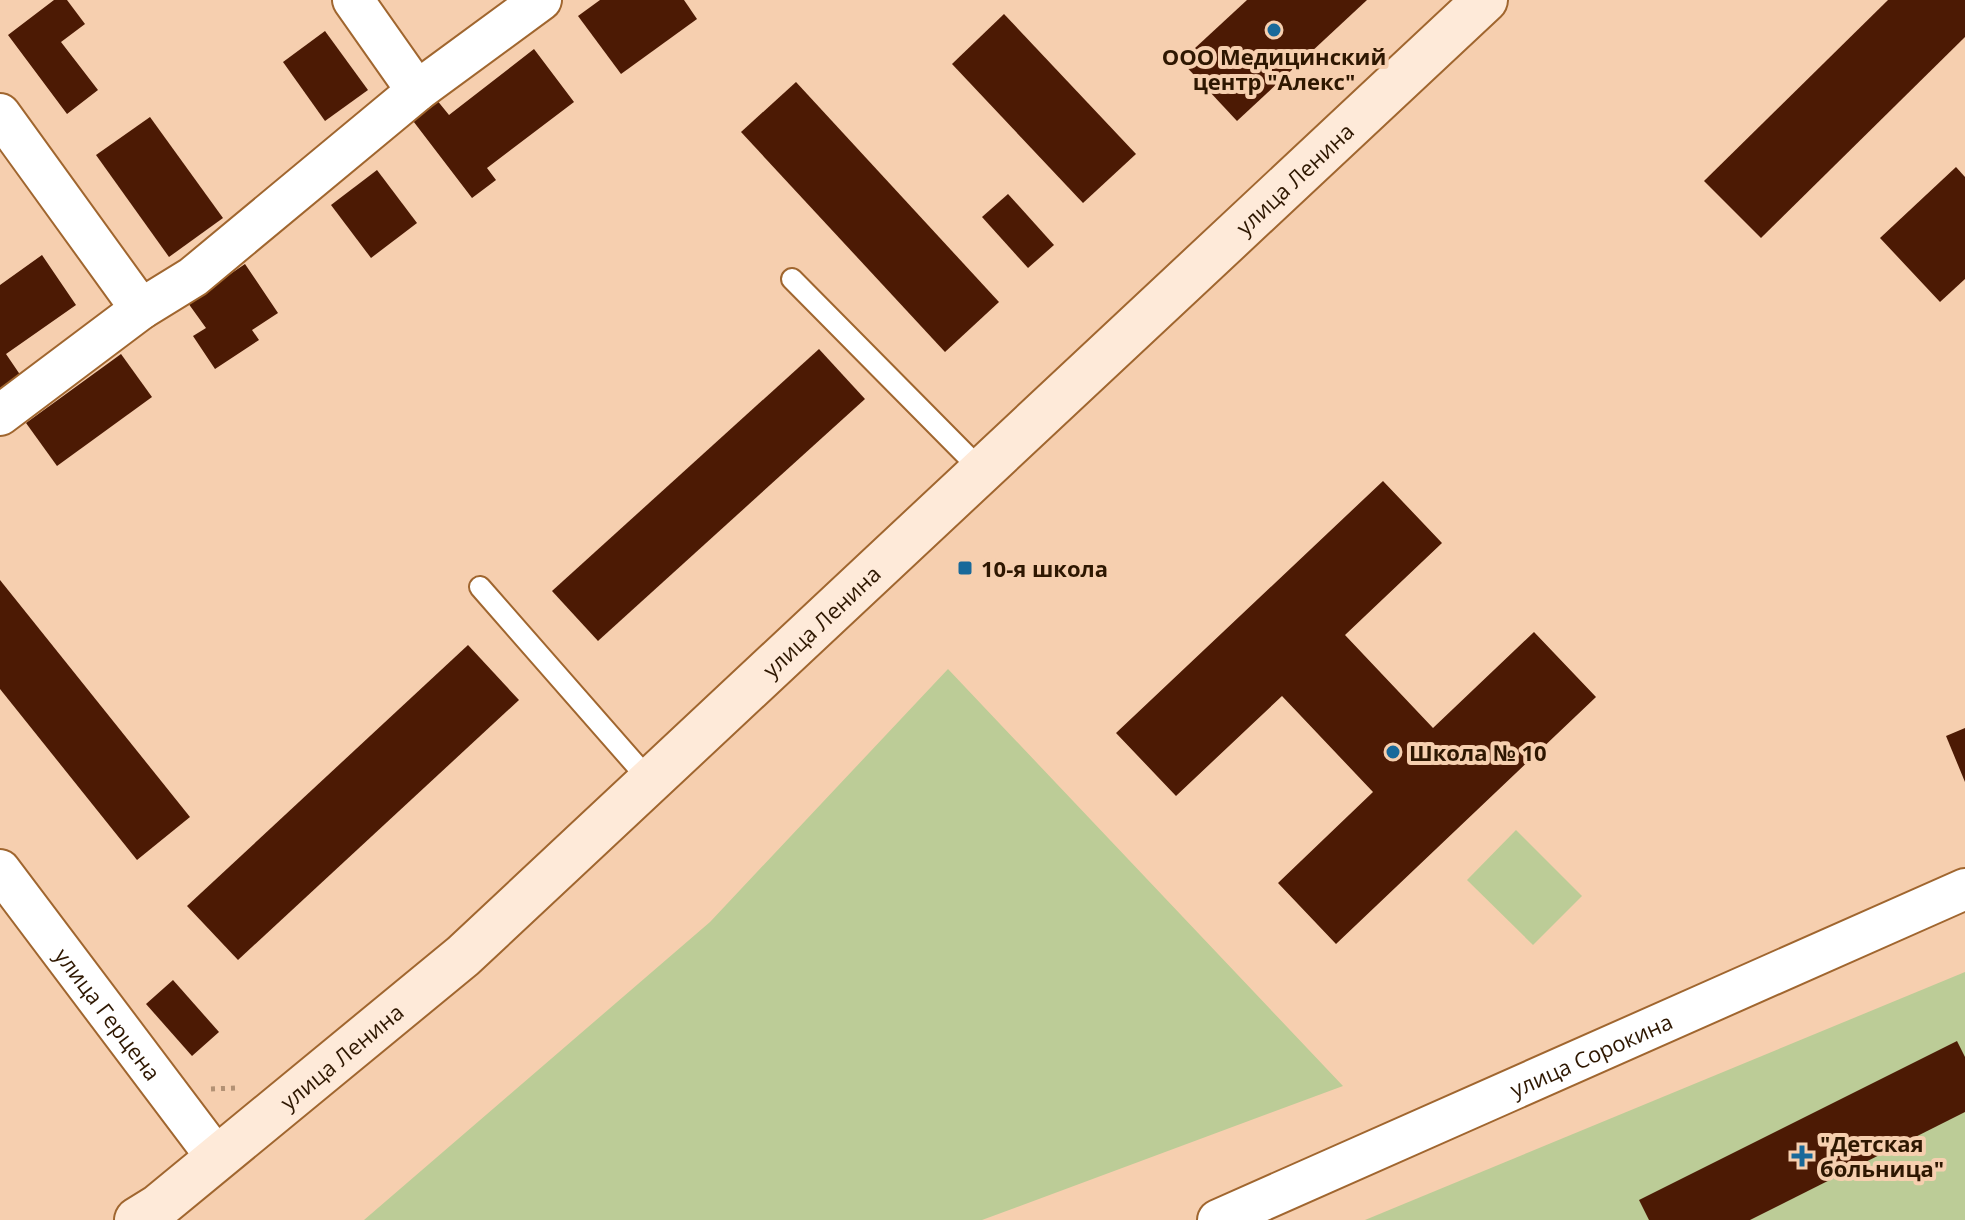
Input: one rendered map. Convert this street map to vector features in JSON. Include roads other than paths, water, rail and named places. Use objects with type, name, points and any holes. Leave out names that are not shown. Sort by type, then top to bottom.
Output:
[{"type":"main road","name":"улица Ленина","points":[[155,1216],[217,1158],[463,956],[1485,0]]},
{"type":"street","points":[[353,0],[417,91]]},
{"type":"street","points":[[0,415],[141,309],[193,277],[417,91],[541,0]]},
{"type":"street","points":[[0,114],[141,309]]},
{"type":"street","name":"улица Герцена","points":[[0,870],[217,1158]]},
{"type":"street","name":"улица Сорокина","points":[[1218,1220],[1965,889]]},
{"type":"lane","points":[[792,279],[982,471]]},
{"type":"lane","points":[[480,587],[650,781]]},
{"type":"place","name":"ООО Медицинский центр \"Алекс\"","points":[[1274,30]]},
{"type":"place","name":"10-я школа","points":[[965,568]]},
{"type":"place","name":"Школа № 10","points":[[1393,752]]},
{"type":"place","name":"\"Детская больница\"","points":[[1802,1156]]}]
